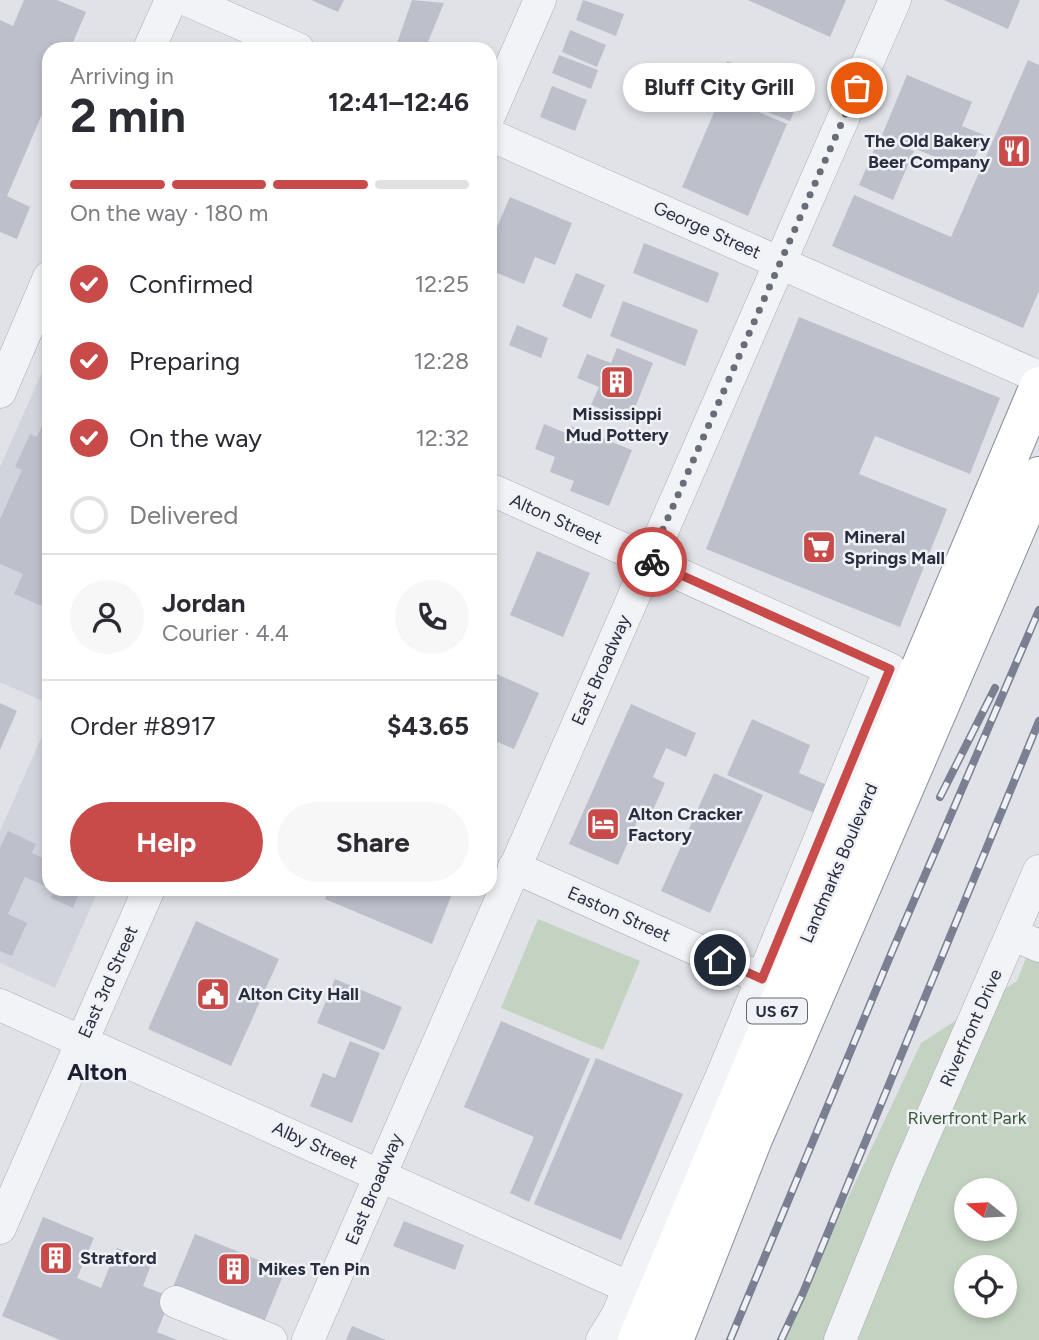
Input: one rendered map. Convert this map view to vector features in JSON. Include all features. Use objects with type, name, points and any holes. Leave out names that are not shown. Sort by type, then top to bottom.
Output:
[{"type":"highway","name":"Landmarks Boulevard","points":[[637,1340],[1039,386]]},
{"type":"highway","name":"Landmarks Boulevard","points":[[674,1340],[758,1126],[1039,476]]},
{"type":"street","points":[[152,42],[171,0]]},
{"type":"street","points":[[187,0],[282,42]]},
{"type":"street","points":[[497,98],[540,0]]},
{"type":"street","name":"East Broadway","points":[[308,1340],[895,0]]},
{"type":"street","name":"George Street","points":[[497,138],[1039,377]]},
{"type":"street","points":[[0,392],[42,298]]},
{"type":"street","name":"Alton Street","points":[[497,492],[890,669],[762,979]]},
{"type":"street","name":"Easton Street","points":[[514,867],[762,979]]},
{"type":"street","name":"Riverfront Drive","points":[[841,1340],[907,1174],[1026,940],[1039,871]]},
{"type":"street","name":"East 3rd Street","points":[[0,1228],[146,896]]},
{"type":"street","points":[[602,1340],[630,1288],[762,979]]},
{"type":"street","name":"Alby Street","points":[[0,1004],[630,1288]]},
{"type":"street","points":[[176,1302],[271,1340]]},
{"type":"shaded area","points":[[42,372],[42,701],[0,682],[0,467]]},
{"type":"shaded area","points":[[42,736],[42,896],[96,896],[55,988],[0,963],[0,831]]},
{"type":"green space","points":[[538,919],[640,961],[603,1050],[501,1008]]},
{"type":"green space","name":"Riverfront Park","points":[[1039,925],[1039,1340],[781,1340],[921,1043],[1017,981]]},
{"type":"building","points":[[24,0],[57,0],[86,12],[73,42],[42,42],[42,114],[7,196],[30,207],[17,239],[0,232],[0,20],[13,26]]},
{"type":"building","points":[[311,0],[344,0],[338,12]]},
{"type":"building","points":[[412,0],[444,3],[428,42],[397,42]]},
{"type":"building","points":[[583,0],[624,14],[616,36],[576,20]]},
{"type":"building","points":[[748,0],[846,0],[830,37]]},
{"type":"building","points":[[944,0],[1020,0],[1008,29]]},
{"type":"building","points":[[570,30],[606,45],[597,67],[562,52]]},
{"type":"building","points":[[559,55],[598,70],[591,89],[552,73]]},
{"type":"building","name":"The Old Bakery Beer Company","points":[[1028,60],[1039,65],[1039,291],[1023,328],[832,246],[854,195],[951,237]]},
{"type":"building","points":[[727,61],[802,91],[790,121],[715,91]]},
{"type":"building","points":[[907,75],[972,102],[962,126],[984,135],[969,171],[882,135]]},
{"type":"building","points":[[552,86],[587,100],[575,131],[540,117]]},
{"type":"building","points":[[721,96],[787,124],[748,216],[682,187]]},
{"type":"building","points":[[880,136],[914,151],[893,200],[859,185]]},
{"type":"building","points":[[510,197],[572,223],[555,265],[535,257],[524,284],[497,273],[497,227]]},
{"type":"building","points":[[644,243],[719,273],[708,303],[633,273]]},
{"type":"building","points":[[576,273],[605,285],[591,319],[562,306]]},
{"type":"building","points":[[623,301],[698,330],[685,366],[610,336]]},
{"type":"building","points":[[799,317],[1000,398],[970,474],[875,436],[859,474],[947,509],[900,627],[706,549]]},
{"type":"building","points":[[517,325],[548,338],[541,358],[509,345]]},
{"type":"building","name":"Mississippi Mud Pottery","points":[[617,348],[653,363],[630,420],[591,405],[599,387],[577,378],[587,354],[611,363]]},
{"type":"building","points":[[544,424],[568,434],[571,426],[632,450],[609,506],[570,491],[574,481],[550,472],[555,457],[535,449]]},
{"type":"building","points":[[42,426],[42,606],[14,594],[23,574],[0,564],[0,519],[22,470],[15,467],[30,434],[37,437]]},
{"type":"building","points":[[537,551],[590,573],[563,637],[510,615]]},
{"type":"building","points":[[497,674],[539,693],[514,749],[497,742]]},
{"type":"building","points":[[0,703],[17,711],[0,750]]},
{"type":"building","points":[[631,704],[696,733],[686,757],[666,748],[653,777],[665,783],[653,810],[644,806],[618,865],[569,844]]},
{"type":"building","points":[[752,719],[810,745],[799,773],[827,785],[814,813],[727,775]]},
{"type":"building","points":[[714,773],[763,795],[710,913],[661,891]]},
{"type":"building","points":[[8,831],[36,844],[32,853],[42,858],[42,885],[25,877],[8,914],[27,923],[12,956],[0,951],[0,848]]},
{"type":"building","points":[[52,896],[78,896],[73,908],[51,898]]},
{"type":"building","points":[[326,896],[451,896],[432,944],[325,899]]},
{"type":"building","name":"Alton City Hall","points":[[196,921],[279,959],[231,1066],[148,1029]]},
{"type":"building","points":[[335,979],[402,1007],[384,1050],[317,1023]]},
{"type":"building","points":[[501,1021],[590,1059],[529,1202],[510,1193],[534,1137],[464,1107]]},
{"type":"building","points":[[350,1041],[380,1053],[352,1123],[310,1106],[323,1073],[335,1078]]},
{"type":"building","points":[[596,1058],[683,1094],[621,1240],[534,1204]]},
{"type":"building","points":[[43,1217],[94,1238],[77,1278],[101,1288],[117,1248],[152,1262],[143,1286],[171,1297],[157,1332],[177,1340],[60,1340],[2,1316]]},
{"type":"building","points":[[404,1221],[464,1245],[455,1270],[393,1246]]},
{"type":"building","points":[[195,1234],[285,1271],[260,1332],[173,1287]]},
{"type":"building","points":[[352,1326],[386,1340],[346,1340]]},
{"type":"railway","points":[[730,1340],[891,954],[1039,610]]},
{"type":"railway","points":[[940,797],[995,688]]},
{"type":"railway","points":[[781,1340],[803,1293],[1039,721]]},
{"type":"way so far","points":[[652,562],[649,561],[857,88]]},
{"type":"place","name":"Bluff City Grill","points":[[857,88]]},
{"type":"place","name":"The Old Bakery Beer Company","points":[[1014,151]]},
{"type":"place","name":"Mississippi Mud Pottery","points":[[617,382]]},
{"type":"place","name":"Mineral Springs Mall","points":[[819,547]]},
{"type":"place","name":"Alton Cracker Factory","points":[[603,824]]},
{"type":"place","name":"Alton City Hall","points":[[213,994]]},
{"type":"place","name":"Stratford","points":[[56,1258]]},
{"type":"place","name":"Mikes Ten Pin","points":[[234,1269]]},
{"type":"district","name":"Alton","points":[[97,1071]]},
{"type":"route","points":[[652,562],[776,621],[890,669],[762,979],[720,960]]}]
